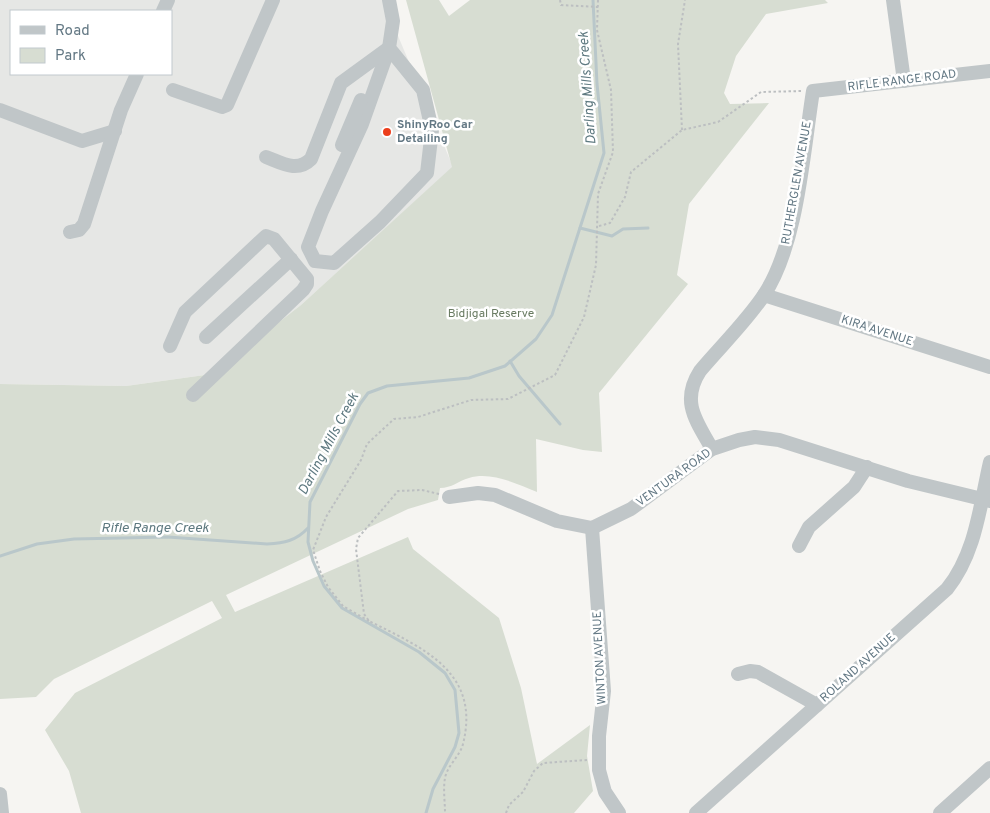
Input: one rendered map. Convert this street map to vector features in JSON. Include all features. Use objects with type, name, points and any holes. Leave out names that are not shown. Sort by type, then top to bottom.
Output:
[{"type":"street","points":[[173,90],[222,107],[227,105],[272,0]]},
{"type":"street","points":[[384,52],[423,90],[432,130],[427,173],[380,222],[334,262],[315,261],[308,247],[322,211],[362,124],[393,21],[389,0]]},
{"type":"street","points":[[893,0],[904,81]]},
{"type":"street","points":[[266,157],[294,167],[304,166],[311,159],[341,83],[384,52]]},
{"type":"street","points":[[206,337],[296,256],[384,52]]},
{"type":"street","name":"RIFLE RANGE ROAD","points":[[813,91],[990,70]]},
{"type":"street","points":[[70,232],[78,230],[84,224],[115,131],[137,75]]},
{"type":"street","name":"RUTHERGLEN AVENUE","points":[[712,450],[691,408],[692,385],[700,371],[764,295],[779,267],[790,237],[813,91]]},
{"type":"street","points":[[0,110],[82,142],[115,131]]},
{"type":"street","points":[[170,346],[185,312],[266,236],[274,239],[307,279],[305,288],[193,395]]},
{"type":"street","name":"KIRA AVENUE","points":[[764,295],[990,367]]},
{"type":"street","name":"VENTURA ROAD","points":[[592,528],[631,509],[712,450],[746,438],[769,438],[908,481],[986,500]]},
{"type":"street","name":"ROLAND AVENUE","points":[[696,813],[947,588],[958,576],[970,548],[986,500],[990,462]]},
{"type":"street","points":[[799,546],[809,527],[854,487],[867,467]]},
{"type":"street","points":[[449,497],[478,494],[495,495],[557,521],[592,528]]},
{"type":"street","name":"WINTON AVENUE","points":[[592,528],[604,691],[598,759],[602,785],[612,806],[619,813]]},
{"type":"street","points":[[738,674],[750,671],[758,672],[817,705]]},
{"type":"street","points":[[940,813],[990,768]]},
{"type":"street","points":[[0,794],[2,813]]},
{"type":"path","points":[[560,0],[561,5],[598,7]]},
{"type":"path","points":[[445,813],[445,778],[462,747],[467,721],[462,694],[453,675],[430,653],[343,606],[328,587],[313,550],[326,517],[361,460],[367,444],[394,419],[418,417],[472,400],[508,399],[555,375],[584,318],[592,291],[596,265],[598,194],[613,152],[610,90],[597,30],[598,0]]},
{"type":"path","points":[[682,130],[678,44],[685,0]]},
{"type":"path","points":[[598,226],[610,223],[625,197],[631,172],[682,130],[718,122],[761,92],[813,91]]},
{"type":"path","points":[[369,621],[362,607],[361,582],[356,549],[358,538],[398,491],[422,490],[449,497]]},
{"type":"path","points":[[506,813],[509,804],[522,792],[531,776],[543,763],[598,759]]},
{"type":"shaded area","points":[[0,0],[383,0],[453,167],[301,305],[212,374],[126,386],[0,384]]},
{"type":"green space","name":"Bidjigal Reserve","points":[[406,0],[439,0],[449,16],[470,0],[825,0],[828,3],[766,14],[736,56],[724,93],[730,104],[769,103],[689,204],[677,275],[688,284],[599,393],[602,452],[583,450],[536,439],[537,492],[495,477],[477,476],[465,479],[448,487],[440,488],[438,500],[408,509],[226,595],[235,612],[408,537],[413,549],[499,618],[521,688],[537,764],[590,725],[587,756],[593,791],[574,813],[81,813],[69,771],[45,730],[75,693],[222,618],[212,601],[54,679],[36,697],[0,699],[0,384],[126,386],[212,374],[301,305],[452,167]]},
{"type":"waterway","name":"Darling Mills Creek","points":[[426,813],[433,789],[455,747],[459,733],[455,690],[445,673],[419,652],[342,608],[324,586],[313,561],[308,542],[310,502],[360,404],[368,393],[387,386],[469,378],[505,366],[536,339],[552,315],[604,153],[597,84],[593,0]]},
{"type":"waterway","points":[[580,228],[612,236],[623,229],[648,228]]},
{"type":"waterway","points":[[510,361],[519,376],[560,424]]},
{"type":"waterway","name":"Rifle Range Creek","points":[[0,556],[37,544],[74,539],[168,537],[273,544],[294,539],[308,528]]},
{"type":"place","name":"ShinyRoo Car Detailing","points":[[387,132]]}]
